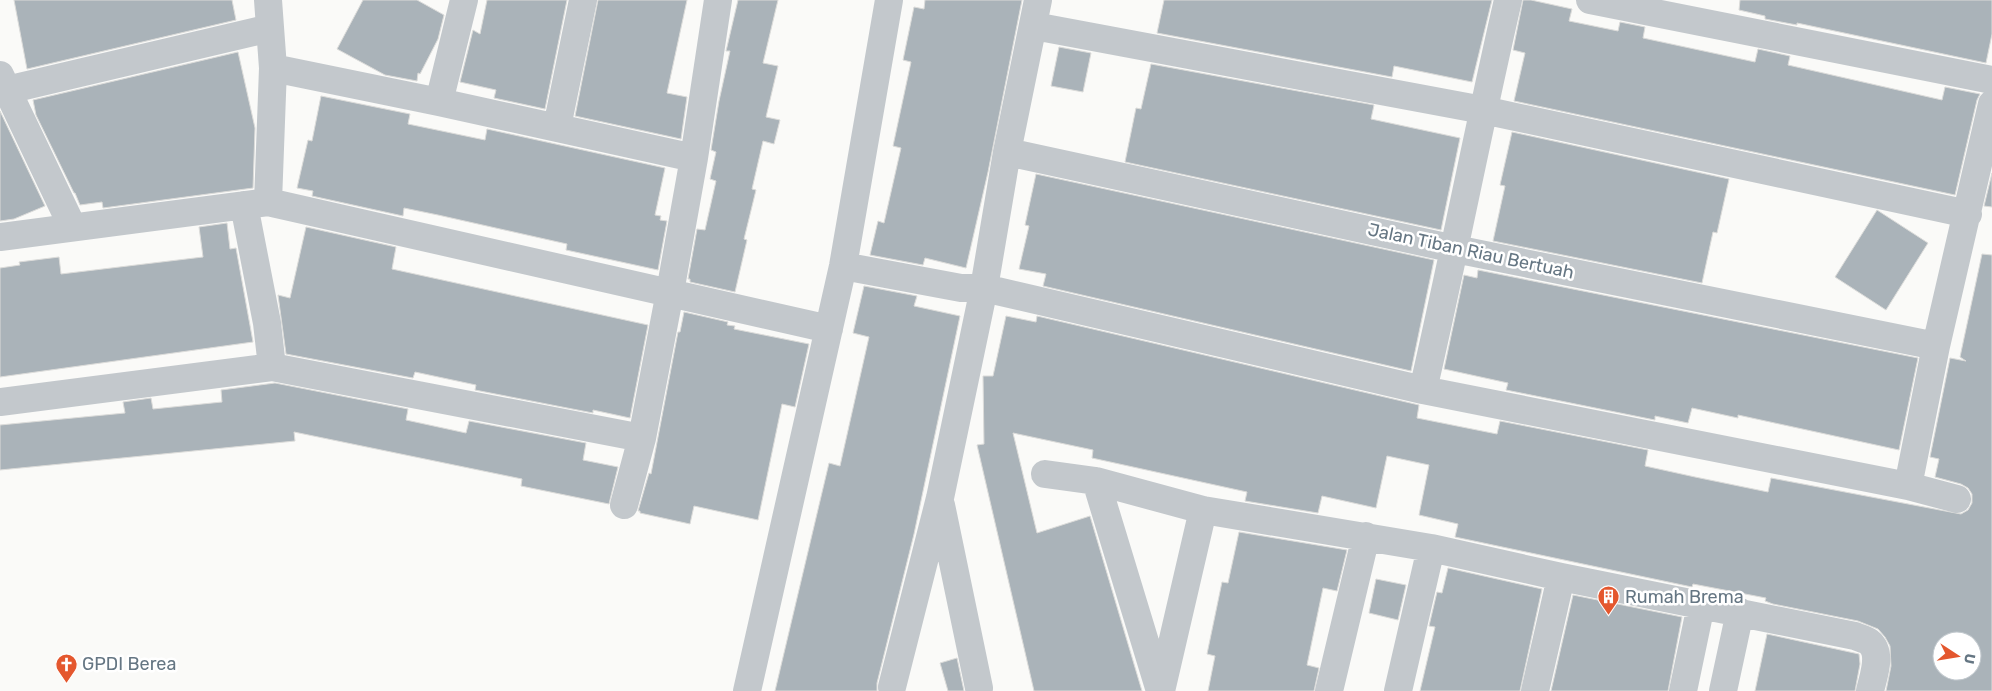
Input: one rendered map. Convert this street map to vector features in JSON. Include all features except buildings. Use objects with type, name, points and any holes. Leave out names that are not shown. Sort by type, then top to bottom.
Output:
[{"type":"street","points":[[268,0],[273,68],[256,204],[272,367]]},
{"type":"street","points":[[439,102],[464,0]]},
{"type":"street","points":[[557,127],[583,0]]},
{"type":"street","points":[[624,505],[642,438],[670,292],[694,158],[718,0]]},
{"type":"street","points":[[747,691],[844,266],[889,0]]},
{"type":"street","points":[[1423,390],[1508,0]]},
{"type":"street","points":[[1590,0],[1992,80]]},
{"type":"street","points":[[892,687],[940,498],[984,288],[1007,152],[1036,13],[1968,214]]},
{"type":"street","points":[[72,226],[4,83],[270,28]]},
{"type":"street","points":[[273,68],[557,127],[694,158]]},
{"type":"street","points":[[1908,486],[1936,346],[1992,104]]},
{"type":"street","name":"Jalan Tiban Riau Bertuah","points":[[1007,152],[1455,249],[1936,346]]},
{"type":"street","points":[[0,237],[72,226],[256,204],[670,292],[761,315],[829,329]]},
{"type":"street","points":[[844,266],[961,288],[984,288],[1423,390],[1908,486],[1958,499]]},
{"type":"street","points":[[0,402],[272,367],[642,438]]},
{"type":"street","points":[[1045,474],[1096,481],[1203,510],[1431,548],[1561,577],[1854,636],[1870,642],[1875,652],[1876,663],[1870,691]]},
{"type":"street","points":[[1096,481],[1160,691]]},
{"type":"street","points":[[940,498],[979,688]]},
{"type":"street","points":[[1160,691],[1203,510]]},
{"type":"street","points":[[1329,691],[1366,536]]},
{"type":"street","points":[[1398,691],[1431,548]]},
{"type":"street","points":[[1535,691],[1561,577]]},
{"type":"street","points":[[1683,691],[1701,605]]},
{"type":"street","points":[[1723,691],[1740,612]]},
{"type":"place","name":"Rumah Brema","points":[[1609,616]]},
{"type":"place","name":"GPDI Berea","points":[[66,683]]}]
